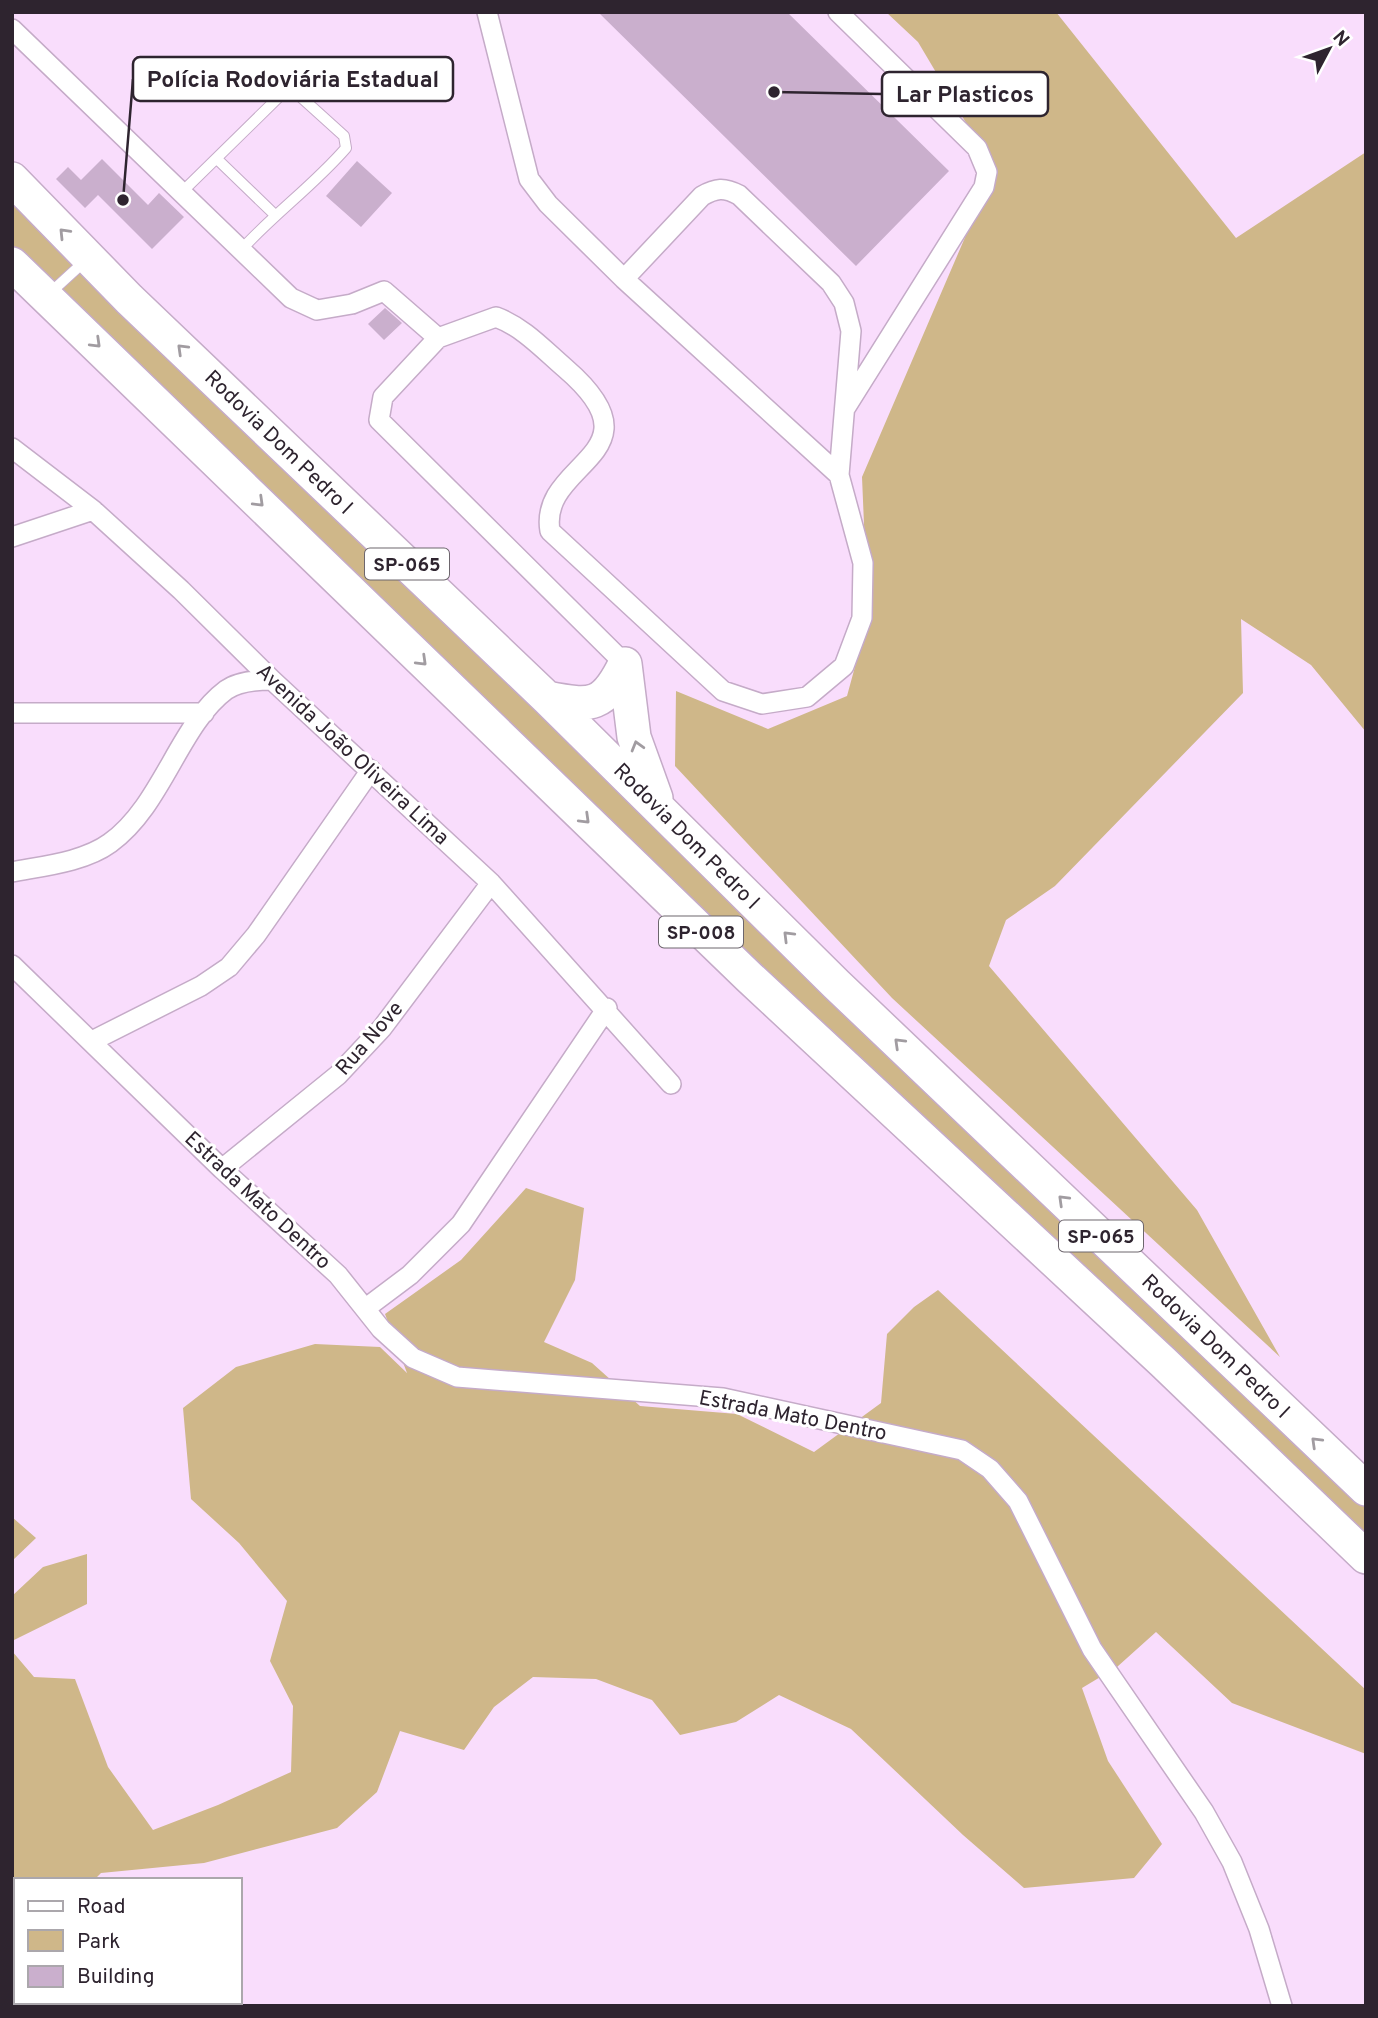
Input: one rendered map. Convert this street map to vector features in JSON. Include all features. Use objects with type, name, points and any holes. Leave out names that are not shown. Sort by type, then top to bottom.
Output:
[{"type":"highway","name":"Rodovia Dom Pedro I","points":[[12,179],[89,258],[547,698],[836,984],[1366,1489]]},
{"type":"highway","name":"SP-008","points":[[12,264],[642,875],[1163,1362],[1366,1557]]},
{"type":"highway","points":[[547,698],[580,705],[598,702],[613,689],[625,664]]},
{"type":"highway","points":[[625,664],[634,737],[661,810]]},
{"type":"street","points":[[486,12],[529,179],[548,204],[624,279],[838,475]]},
{"type":"street","points":[[838,12],[978,148],[988,172],[984,187],[844,410]]},
{"type":"street","points":[[12,29],[291,298],[317,310],[352,304],[384,291],[438,338]]},
{"type":"street","points":[[624,279],[702,196],[713,189],[727,189],[739,195],[831,283],[844,303],[851,331],[838,475],[863,563],[862,618],[844,666],[807,697],[762,704],[723,691],[550,531],[550,507],[561,488],[592,458],[605,433],[601,410],[577,378],[514,324],[495,317],[438,338],[383,397],[379,420],[625,664]]},
{"type":"street","name":"Avenida João Oliveira Lima","points":[[12,447],[93,510],[181,590],[272,680],[491,883],[607,1008],[671,1084]]},
{"type":"street","points":[[12,537],[93,510]]},
{"type":"street","points":[[12,872],[66,861],[108,845],[139,817],[204,713],[227,689],[249,681],[272,680]]},
{"type":"street","points":[[12,713],[204,713]]},
{"type":"street","points":[[92,1041],[201,986],[229,967],[256,935],[371,770]]},
{"type":"street","name":"Rua Nove","points":[[222,1169],[338,1075],[382,1028],[491,883]]},
{"type":"street","name":"Estrada Mato Dentro","points":[[12,965],[222,1169],[338,1275],[381,1329],[413,1358],[457,1377],[723,1398],[962,1450],[990,1469],[1017,1501],[1091,1649],[1204,1812],[1232,1862],[1259,1929],[1282,2006]]},
{"type":"street","points":[[366,1308],[410,1275],[461,1224],[607,1008]]},
{"type":"lane","points":[[182,192],[287,89],[292,89],[344,136],[346,148],[325,172],[274,214],[242,249]]},
{"type":"lane","points":[[217,159],[274,214]]},
{"type":"lane","points":[[47,296],[89,258]]},
{"type":"green space","points":[[886,12],[1056,12],[1236,238],[1366,152],[1366,732],[1311,665],[1241,619],[1243,693],[1055,886],[1006,920],[989,966],[1197,1210],[1280,1357],[892,998],[675,766],[676,691],[768,729],[847,696],[868,619],[862,477],[994,170],[918,42]]},
{"type":"green space","points":[[12,200],[425,596],[908,1075],[1366,1508],[1366,1544],[398,622],[12,246]]},
{"type":"green space","points":[[526,1188],[584,1208],[575,1280],[544,1342],[592,1363],[640,1406],[737,1414],[814,1452],[881,1403],[887,1334],[914,1307],[938,1290],[1366,1690],[1366,1754],[1232,1703],[1156,1632],[1117,1667],[1082,1688],[1108,1761],[1162,1844],[1134,1878],[1024,1888],[963,1835],[851,1729],[779,1695],[736,1722],[680,1735],[652,1700],[596,1679],[533,1677],[494,1707],[464,1750],[400,1731],[377,1792],[337,1828],[204,1863],[101,1873],[96,1878],[14,1878],[12,1955],[12,1651],[34,1677],[75,1679],[108,1767],[153,1830],[218,1805],[291,1772],[293,1706],[270,1661],[287,1601],[239,1543],[191,1499],[183,1408],[236,1367],[315,1344],[380,1347],[407,1373],[385,1314],[461,1260]]},
{"type":"green space","points":[[12,1517],[36,1538],[12,1561]]},
{"type":"green space","points":[[87,1554],[87,1604],[12,1641],[12,1596],[43,1567]]},
{"type":"building","points":[[598,12],[787,12],[949,171],[856,266]]},
{"type":"building","points":[[102,159],[148,205],[159,193],[184,217],[152,249],[98,195],[85,208],[56,179],[68,167],[81,180]]},
{"type":"building","points":[[357,161],[392,193],[361,227],[326,196]]},
{"type":"building","points":[[385,308],[402,323],[384,340],[368,324]]},
{"type":"place","name":"Lar Plasticos","points":[[774,92]]},
{"type":"place","name":"Polícia Rodoviária Estadual","points":[[123,200]]}]
